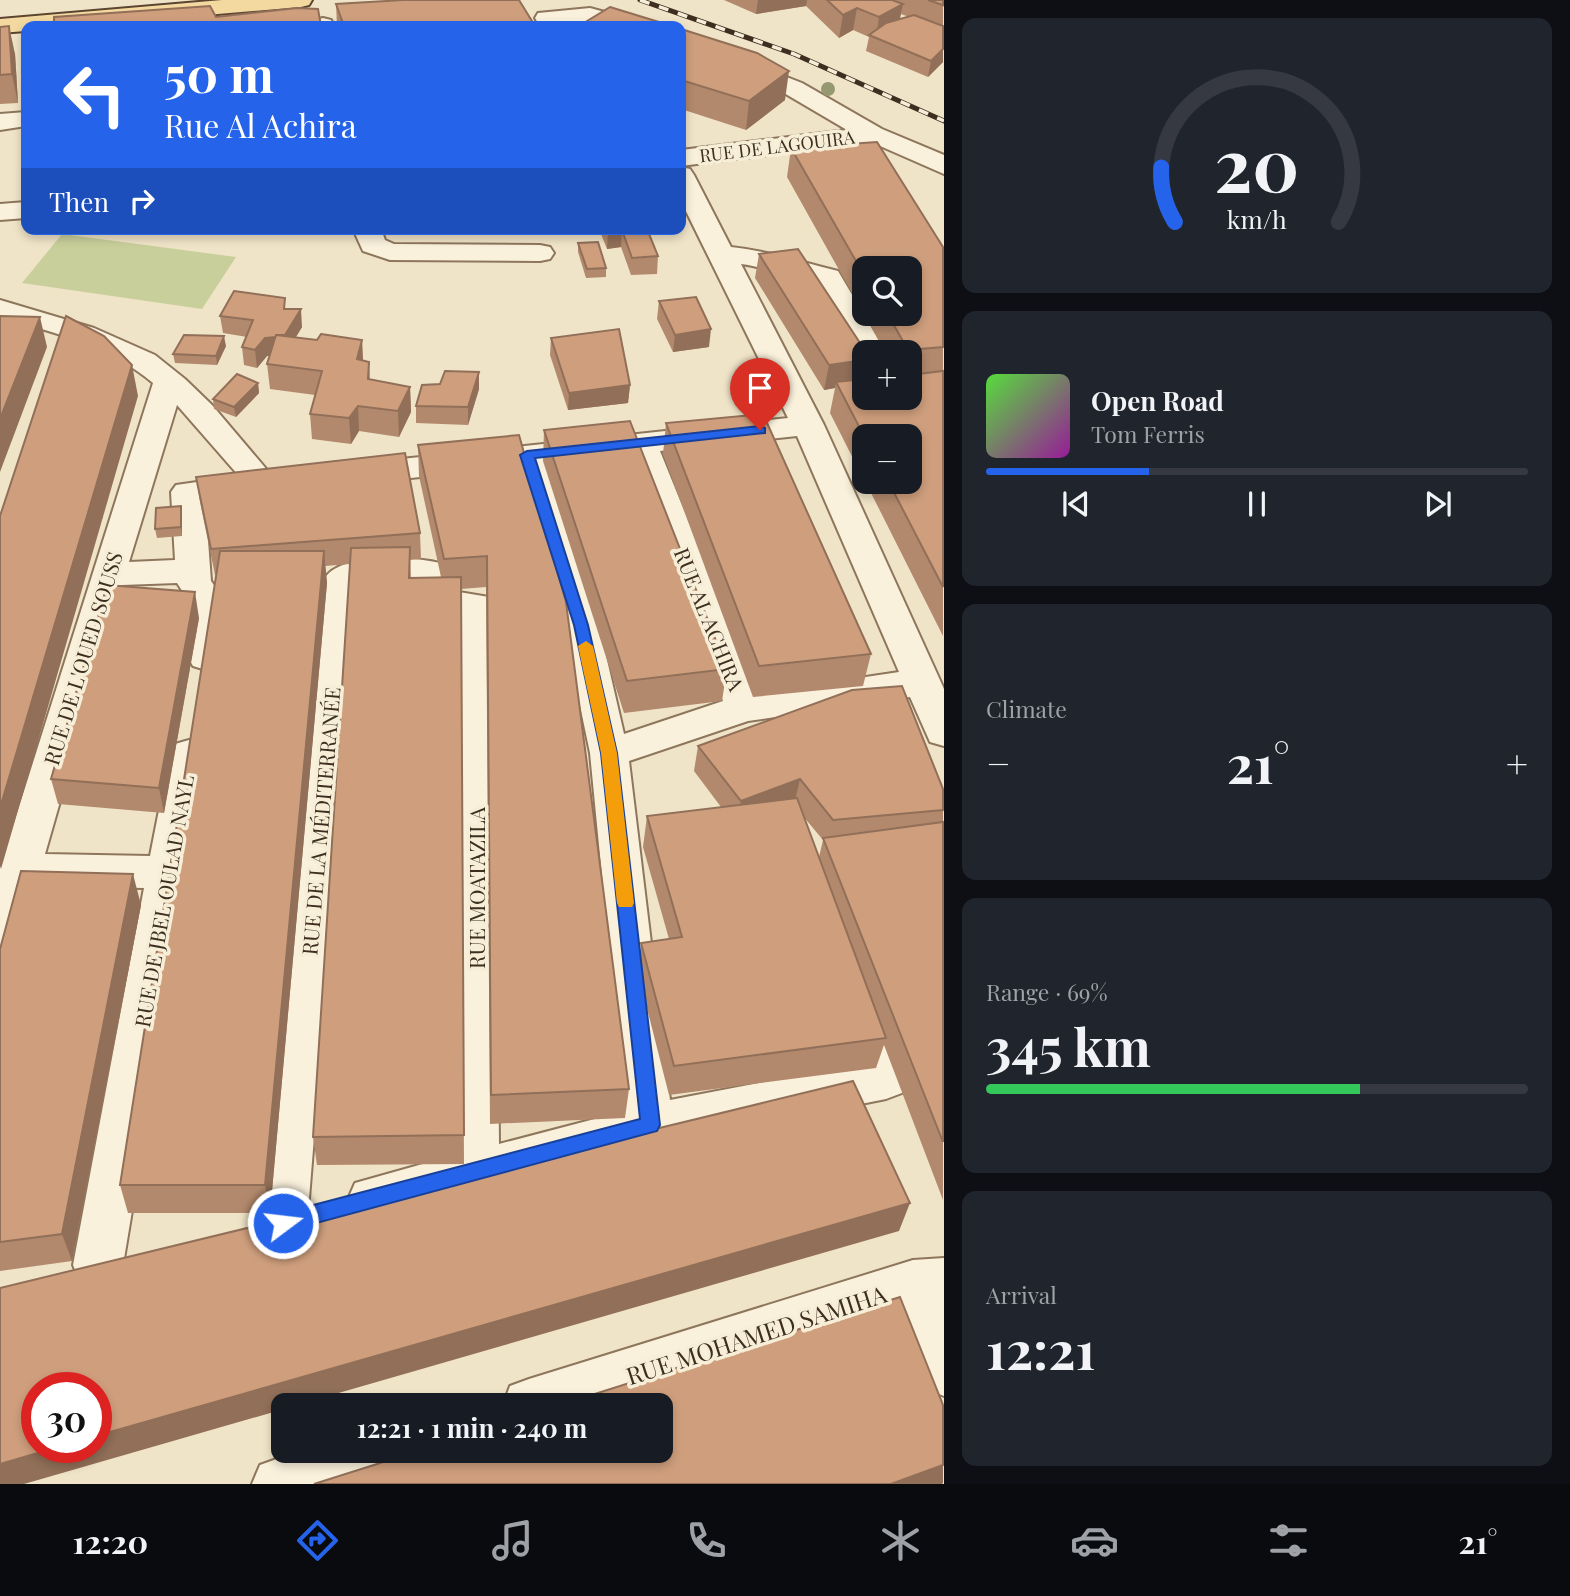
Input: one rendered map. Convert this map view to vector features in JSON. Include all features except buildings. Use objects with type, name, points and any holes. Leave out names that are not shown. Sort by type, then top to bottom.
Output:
[{"type":"main road","points":[[0,9],[110,0]]},
{"type":"main road","points":[[75,21],[301,0]]},
{"type":"main road","points":[[0,26],[21,25]]},
{"type":"street","points":[[546,18],[590,15],[612,21]]},
{"type":"street","points":[[686,45],[793,88],[873,134],[912,149],[943,166]]},
{"type":"street","points":[[0,121],[21,120]]},
{"type":"street","name":"RUE DE LAGOUIRA","points":[[686,157],[873,134]]},
{"type":"street","points":[[686,184],[810,410],[943,732]]},
{"type":"street","points":[[0,212],[21,210]]},
{"type":"street","points":[[369,235],[373,245],[390,252],[540,253]]},
{"type":"street","points":[[723,254],[767,259],[799,272],[828,277],[864,340]]},
{"type":"street","points":[[0,309],[64,340],[144,362],[291,481]]},
{"type":"street","name":"RUE DE L'OUED SOUSS","points":[[0,936],[108,573],[169,381]]},
{"type":"street","points":[[131,498],[640,442],[810,410]]},
{"type":"street","name":"RUE AL ACHIRA","points":[[640,442],[745,708],[921,682]]},
{"type":"street","points":[[527,455],[581,625],[609,753],[650,1125]]},
{"type":"street","name":"RUE DE JBEL OULAD NAYL","points":[[99,1265],[214,614],[208,601],[196,589],[188,492]]},
{"type":"street","points":[[108,573],[194,571]]},
{"type":"street","name":"RUE DE LA MÉDITERRANÉE","points":[[475,1172],[295,1219],[342,578],[356,571],[432,572],[437,598],[444,602],[476,605]]},
{"type":"street","name":"RUE MOATAZILA","points":[[475,1172],[476,605]]},
{"type":"street","points":[[609,753],[745,708]]},
{"type":"street","points":[[19,870],[168,872]]},
{"type":"street","points":[[475,1172],[650,1125],[886,1079],[850,977]]},
{"type":"street","points":[[928,1283],[943,1371]]},
{"type":"street","name":"RUE MOHAMED SAMIHA","points":[[568,1393],[928,1283]]},
{"type":"street","points":[[279,1484],[346,1463]]},
{"type":"green space","points":[[61,235],[236,257],[202,309],[22,283]]},
{"type":"railway","points":[[640,0],[794,54],[944,121]]},
{"type":"slow traffic","points":[[586,646],[609,753],[626,903]]},
{"type":"route","points":[[283,1223],[650,1125],[609,753],[581,625],[527,455],[760,430]]}]
